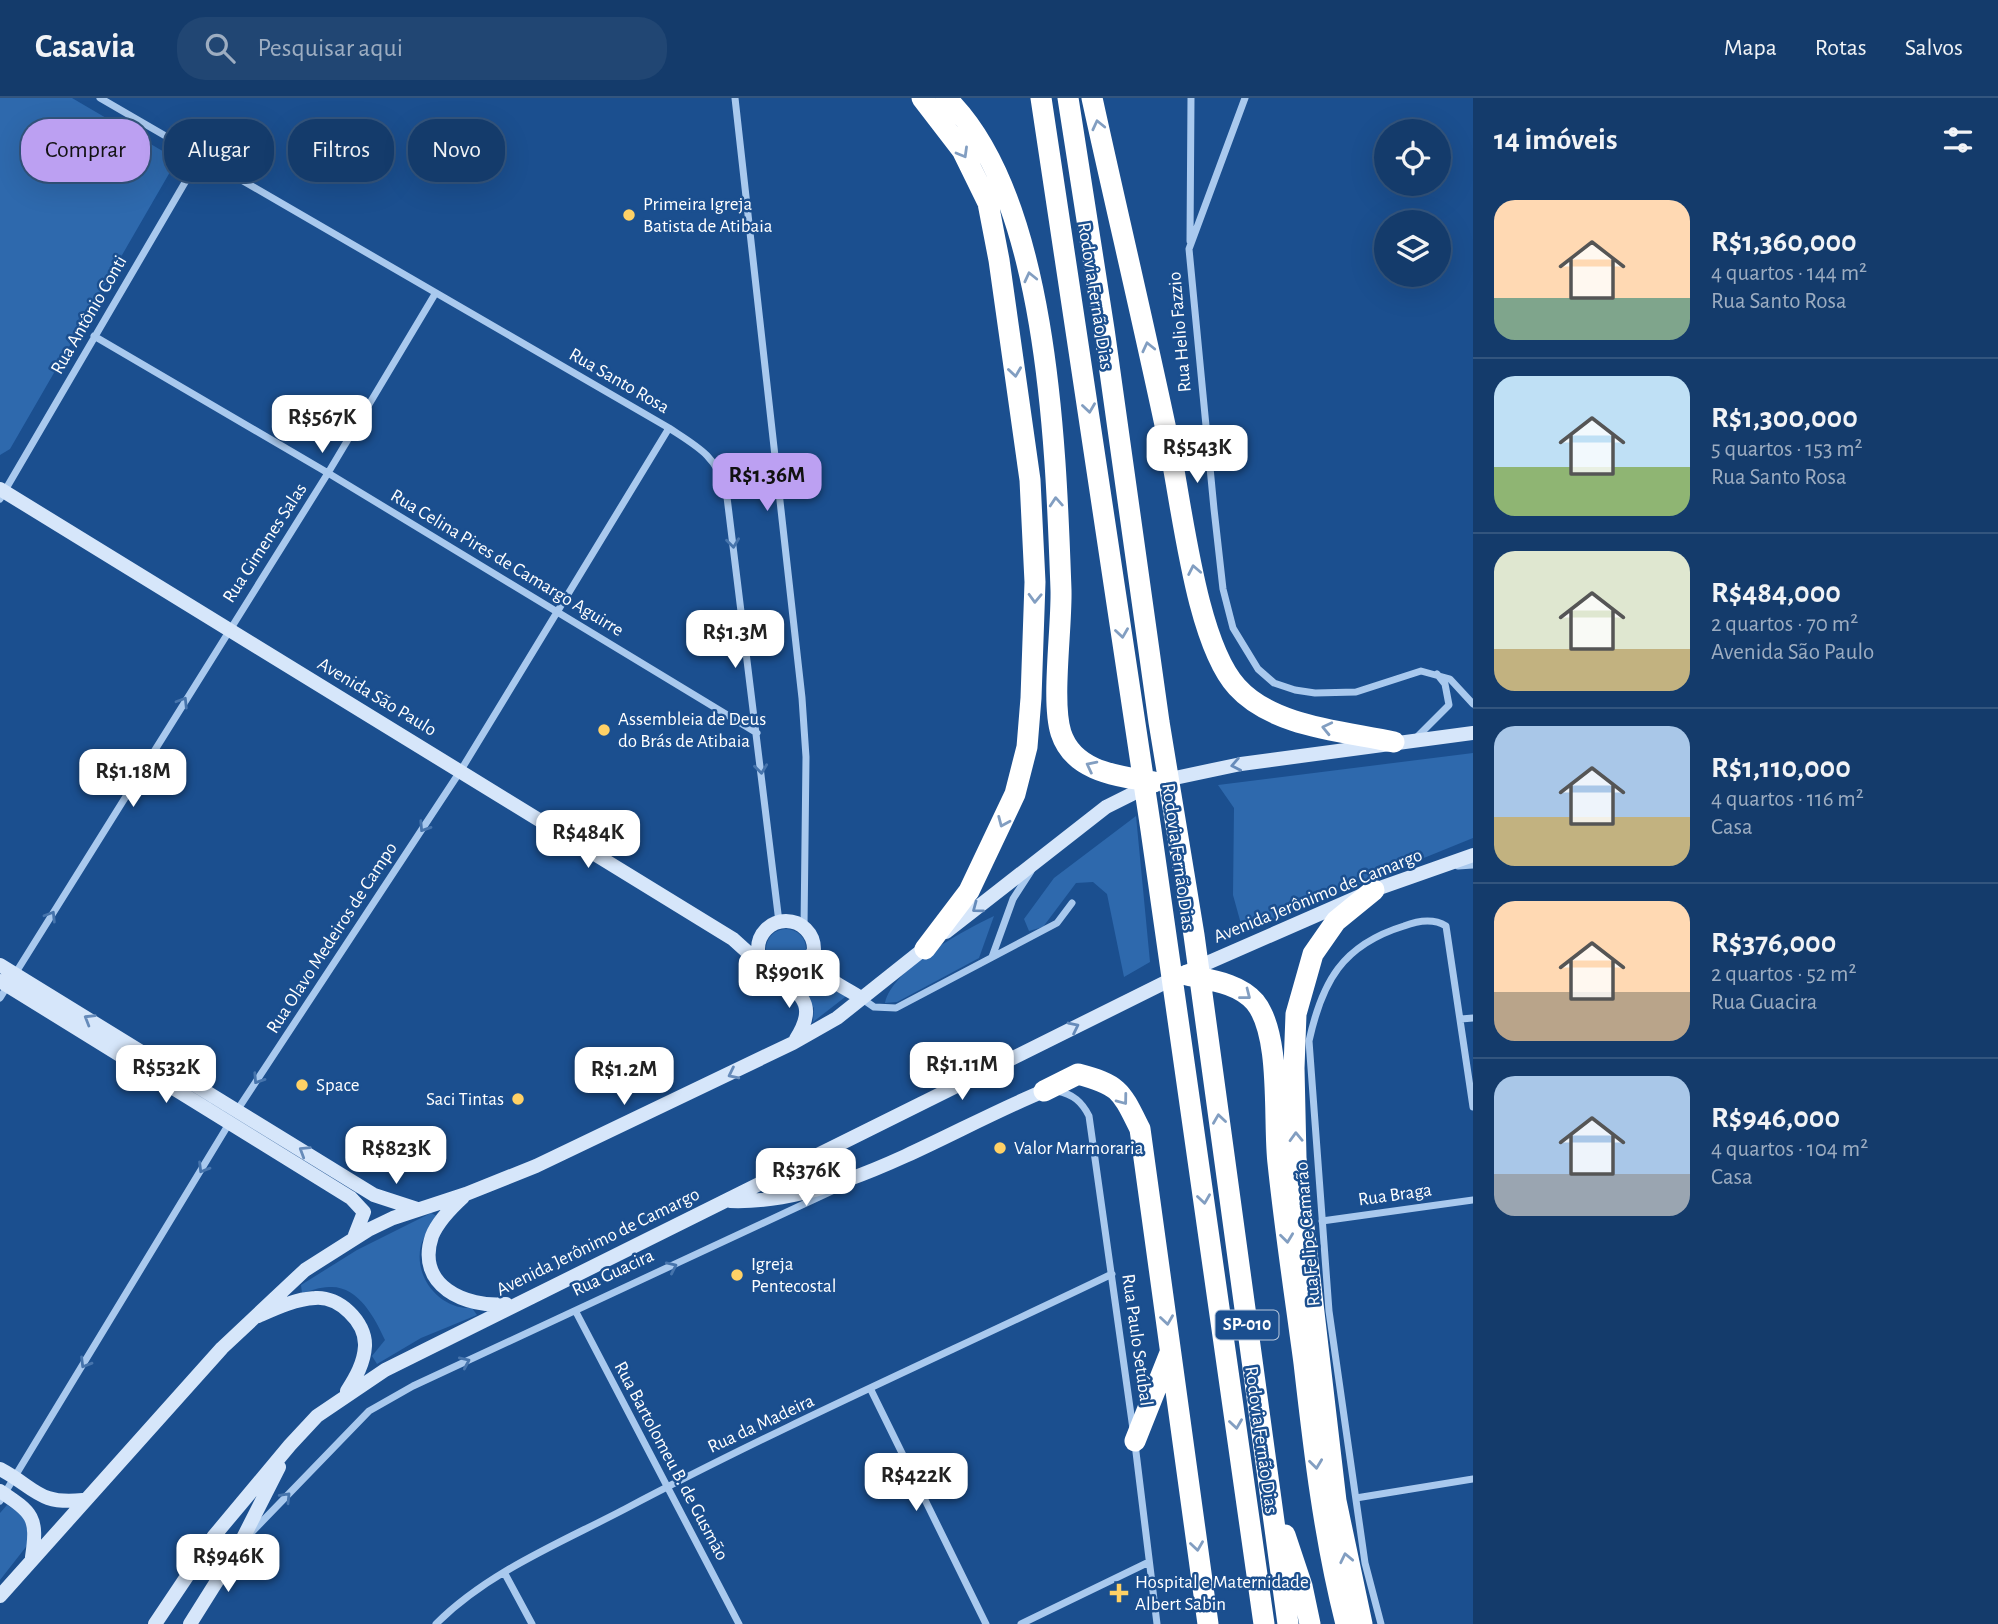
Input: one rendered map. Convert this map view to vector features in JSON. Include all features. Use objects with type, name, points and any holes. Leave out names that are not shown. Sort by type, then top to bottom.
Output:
[{"type":"highway","points":[[922,98],[962,150],[988,203],[999,260],[1030,480],[1035,582],[1027,747],[1015,794],[969,891],[925,948]]},
{"type":"highway","points":[[946,98],[995,167],[1018,228],[1039,317],[1061,591],[1061,733],[1076,758],[1095,769],[1156,782]]},
{"type":"highway","points":[[1028,98],[1081,351]]},
{"type":"highway","name":"Rodovia Fernão Dias","points":[[1041,98],[1081,351],[1181,1034],[1264,1624]]},
{"type":"highway","name":"Rodovia Fernão Dias","points":[[1068,98],[1104,329],[1174,822],[1194,935],[1288,1624]]},
{"type":"highway","points":[[1092,98],[1202,607],[1210,638],[1222,667],[1237,687],[1257,705],[1324,727],[1405,740]]},
{"type":"highway","points":[[1362,1624],[1336,1501],[1296,1158],[1294,1068],[1296,1014],[1313,954],[1336,921],[1374,891]]},
{"type":"highway","points":[[1182,974],[1238,988],[1255,1002],[1266,1024],[1278,1161],[1316,1471],[1328,1552],[1346,1624]]},
{"type":"highway","points":[[1044,1091],[1078,1074],[1108,1082],[1126,1101],[1140,1129],[1208,1624]]},
{"type":"highway","points":[[1135,1441],[1171,1351]]},
{"type":"highway","points":[[1269,1486],[1302,1586],[1310,1624]]},
{"type":"main road","name":"Avenida São Paulo","points":[[2,493],[461,770],[733,939],[764,967]]},
{"type":"main road","points":[[0,1596],[83,1500],[247,1321],[305,1270],[349,1241],[393,1218],[466,1194],[620,1128],[793,1044],[862,998],[1106,807],[1156,782],[1241,764],[1473,733]]},
{"type":"main road","name":"Avenida Jerônimo de Camargo","points":[[155,1624],[214,1536],[317,1416],[345,1395],[426,1346],[728,1201],[1182,974],[1374,891],[1473,855]]},
{"type":"main road","points":[[733,939],[764,932],[779,922],[788,921],[804,928],[813,943],[819,969],[831,982],[862,998]]},
{"type":"main road","points":[[764,932],[757,950],[764,967],[781,977],[803,997],[808,1012],[805,1025],[793,1044]]},
{"type":"main road","points":[[781,977],[800,973],[807,968],[813,952]]},
{"type":"main road","points":[[0,965],[6,985],[351,1198],[365,1212],[360,1230],[349,1241]]},
{"type":"main road","points":[[6,985],[238,1110],[388,1202],[418,1209]]},
{"type":"main road","name":"Rua Guacira","points":[[878,1169],[1044,1091]]},
{"type":"main road","points":[[728,1201],[764,1202],[878,1169]]},
{"type":"main road","points":[[466,1194],[447,1212],[432,1237],[430,1256],[434,1274],[448,1292],[466,1302],[487,1306],[516,1303]]},
{"type":"main road","points":[[247,1321],[289,1303],[317,1297],[341,1304],[357,1320],[365,1343],[359,1372],[345,1395]]},
{"type":"main road","name":"Avenida Jerônimo de Camargo","points":[[190,1624],[239,1546],[290,1445]]},
{"type":"main road","points":[[0,1469],[43,1498],[61,1502],[83,1500]]},
{"type":"main road","points":[[2,1496],[31,1514],[36,1528],[32,1559]]},
{"type":"street","name":"Rua Santo Rosa","points":[[100,98],[164,134]]},
{"type":"street","points":[[735,98],[802,698],[806,757],[804,928]]},
{"type":"street","points":[[1189,249],[1191,98]]},
{"type":"street","name":"Rua Helio Fazzio","points":[[1245,98],[1189,249],[1204,426],[1223,589],[1233,628],[1258,669],[1274,682],[1315,693],[1356,692],[1413,672],[1437,673]]},
{"type":"street","name":"Rua Antônio Conti","points":[[2,493],[185,182]]},
{"type":"street","name":"Rua Santo Rosa","points":[[247,182],[669,428],[705,452],[719,468],[726,489],[779,922]]},
{"type":"street","name":"Rua Gimenes Salas","points":[[6,985],[328,473],[435,293]]},
{"type":"street","name":"Rua Celina Pires de Camargo Aguirre","points":[[94,336],[328,473],[757,733]]},
{"type":"street","name":"Rua Olavo Medeiros de Campo","points":[[2,1496],[238,1110],[461,770],[559,613],[669,428]]},
{"type":"street","points":[[1405,740],[1449,705],[1445,684],[1437,673]]},
{"type":"street","points":[[1437,673],[1450,680],[1473,704]]},
{"type":"street","points":[[992,957],[1013,900],[1035,864]]},
{"type":"street","points":[[1437,867],[1473,864]]},
{"type":"street","points":[[862,998],[874,1007],[895,1008],[1058,923],[1073,903]]},
{"type":"street","name":"Rua Felipe Camarão","points":[[1381,1624],[1364,1563],[1329,1311],[1309,1041],[1318,1002],[1336,970],[1357,948],[1382,932],[1416,922],[1439,921],[1446,926],[1461,1019]]},
{"type":"street","points":[[1473,1018],[1461,1019],[1473,1107]]},
{"type":"street","name":"Rua Paulo Setúbal","points":[[1044,1091],[1071,1095],[1083,1104],[1089,1116],[1135,1441],[1157,1624]]},
{"type":"street","name":"Rua Guacira","points":[[239,1546],[369,1411],[413,1386],[878,1169]]},
{"type":"street","name":"Rua Braga","points":[[1322,1221],[1473,1200]]},
{"type":"street","name":"Rua da Madeira","points":[[436,1624],[451,1609],[504,1572],[666,1487],[1112,1274]]},
{"type":"street","name":"Rua Bartolomeu B. de Gusmão","points":[[576,1312],[739,1624]]},
{"type":"street","points":[[871,1390],[986,1624]]},
{"type":"street","points":[[1356,1498],[1473,1479]]},
{"type":"street","points":[[1021,1624],[1149,1562]]},
{"type":"street","points":[[504,1572],[532,1624]]},
{"type":"shaded area","points":[[0,98],[72,98],[108,119],[21,119],[21,182],[150,182],[150,144],[164,152],[164,182],[10,449],[0,455]]},
{"type":"shaded area","points":[[1473,753],[1473,838],[1227,938],[1241,924],[1233,895],[1234,808],[1218,785]]},
{"type":"shaded area","points":[[1136,816],[1150,962],[1124,977],[1107,894],[1093,882],[1076,883],[1043,927],[1029,931],[1024,919],[1054,878]]},
{"type":"shaded area","points":[[994,916],[979,958],[897,1002],[885,1003],[901,977],[915,964],[948,941]]},
{"type":"shaded area","points":[[786,929],[800,935],[806,949],[800,963],[786,969],[772,963],[766,949],[772,935]]},
{"type":"shaded area","points":[[812,963],[849,994],[813,1022],[814,1008],[792,978],[807,971]]},
{"type":"shaded area","points":[[431,1213],[437,1216],[421,1245],[421,1269],[425,1280],[449,1304],[472,1308],[477,1315],[421,1338],[377,1364],[372,1356],[385,1340],[364,1304],[349,1291],[329,1287],[302,1293],[301,1285],[357,1250]]},
{"type":"shaded area","points":[[7,1505],[25,1516],[29,1543],[0,1580],[0,1513]]},
{"type":"place","name":"Primeira Igreja Batista de Atibaia","points":[[629,215]]},
{"type":"place","name":"Assembleia de Deus do Brás de Atibaia","points":[[604,730]]},
{"type":"place","name":"Space","points":[[302,1085]]},
{"type":"place","name":"Saci Tintas","points":[[518,1099]]},
{"type":"place","name":"Valor Marmoraria","points":[[1000,1148]]},
{"type":"place","name":"Igreja Pentecostal","points":[[737,1275]]},
{"type":"place","name":"Hospital e Maternidade Albert Sabin","points":[[1119,1593]]}]
